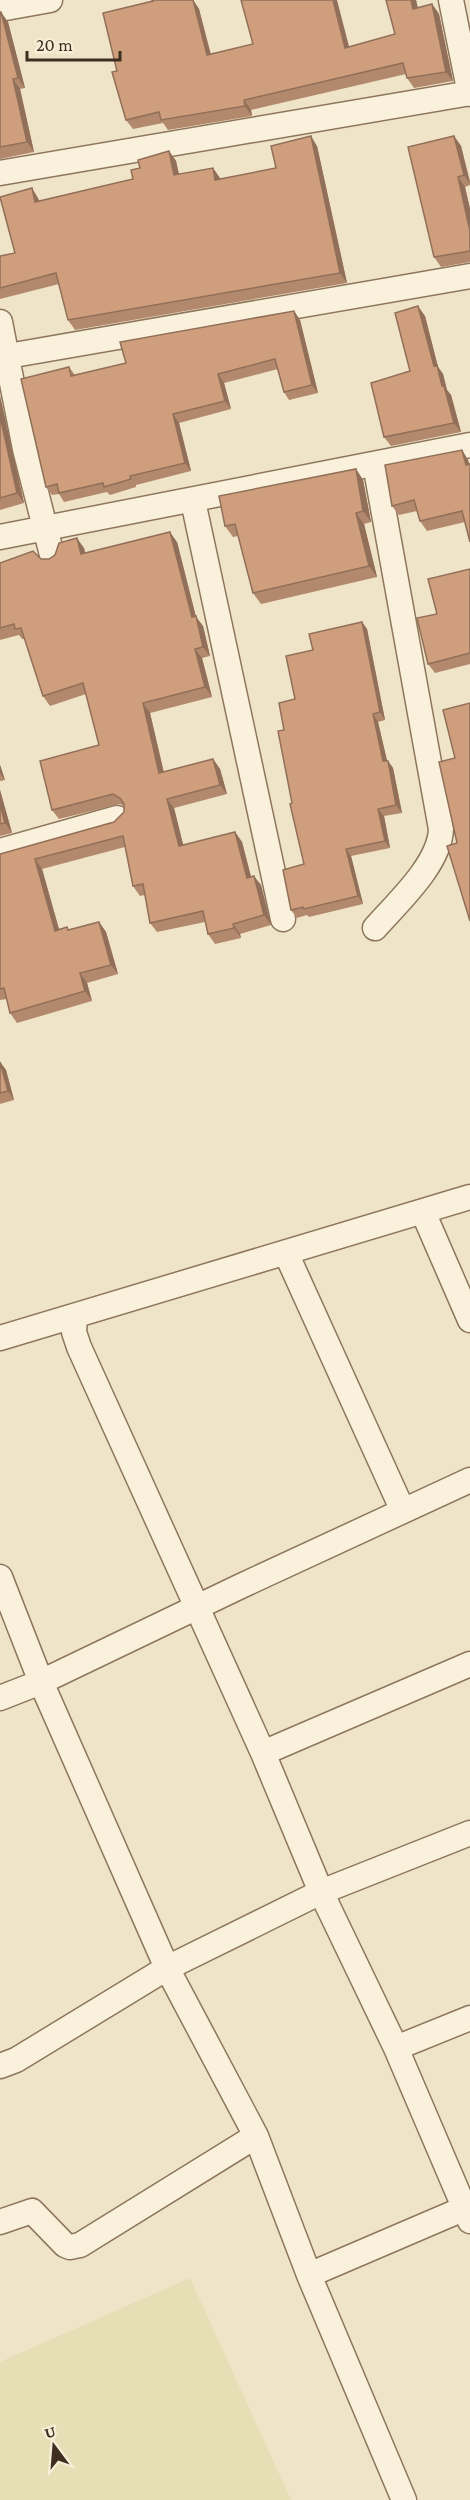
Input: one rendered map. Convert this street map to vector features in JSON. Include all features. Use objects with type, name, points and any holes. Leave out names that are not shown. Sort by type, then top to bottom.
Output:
[{"type":"street","points":[[0,9],[50,0]]},
{"type":"street","points":[[0,173],[470,93],[452,0]]},
{"type":"street","points":[[8,356],[470,276]]},
{"type":"street","points":[[0,322],[25,449],[52,555]]},
{"type":"street","points":[[0,537],[470,445]]},
{"type":"street","points":[[375,464],[441,829],[439,844],[423,872],[375,928]]},
{"type":"street","points":[[193,501],[283,919]]},
{"type":"street","points":[[0,851],[117,818]]},
{"type":"street","points":[[0,1338],[470,1197]]},
{"type":"street","points":[[423,1212],[470,1320]]},
{"type":"street","points":[[286,1253],[403,1511]]},
{"type":"street","points":[[75,1317],[74,1332],[79,1347],[263,1753],[321,1892],[396,2048],[468,2212],[309,2275]]},
{"type":"street","points":[[0,1698],[40,1682],[470,1480]]},
{"type":"street","points":[[0,1577],[40,1682],[167,1968],[255,2136],[309,2275],[404,2500]]},
{"type":"street","points":[[263,1753],[470,1664]]},
{"type":"street","points":[[0,2066],[16,2060],[167,1968],[321,1892],[470,1833]]},
{"type":"street","points":[[396,2048],[470,2018]]},
{"type":"street","points":[[0,2222],[32,2211],[65,2245],[70,2247],[80,2245],[255,2136]]},
{"type":"shaded area","points":[[190,2278],[291,2500],[0,2500],[0,2362]]},
{"type":"building","points":[[152,0],[193,0],[207,55],[253,44],[241,0],[333,0],[345,48],[395,34],[386,0],[411,0],[413,9],[432,4],[446,72],[407,78],[403,63],[244,100],[245,106],[161,120],[159,112],[126,120],[112,72],[117,71],[103,13]]},
{"type":"building","points":[[0,12],[18,78],[13,79],[27,142],[0,147]]},
{"type":"building","points":[[311,136],[340,273],[68,320],[56,273],[0,288],[0,256],[15,253],[0,197],[32,188],[35,202],[133,179],[131,170],[140,168],[138,160],[169,151],[174,175],[213,168],[215,180],[276,168],[271,146]]},
{"type":"building","points":[[454,136],[464,175],[458,177],[470,231],[470,251],[434,257],[408,147]]},
{"type":"building","points":[[418,306],[434,366],[437,365],[454,423],[384,437],[371,383],[410,371],[395,313]]},
{"type":"building","points":[[294,311],[312,385],[284,392],[275,359],[218,374],[225,401],[173,414],[185,463],[130,476],[131,479],[104,487],[103,483],[59,493],[57,484],[46,487],[21,379],[69,367],[71,376],[126,363],[120,342]]},
{"type":"building","points":[[0,416],[17,493],[0,498]]},
{"type":"building","points":[[462,450],[466,465],[470,464],[470,542],[462,511],[420,521],[414,500],[392,506],[385,465]]},
{"type":"building","points":[[356,469],[363,511],[356,513],[369,566],[253,593],[235,524],[225,526],[219,496]]},
{"type":"building","points":[[170,532],[192,617],[196,616],[203,647],[195,649],[205,687],[143,703],[159,773],[213,759],[220,785],[167,799],[179,846],[235,832],[247,878],[254,876],[264,915],[233,924],[234,928],[208,934],[203,911],[150,923],[143,884],[133,886],[123,836],[35,859],[55,931],[99,922],[111,965],[80,973],[85,991],[10,1013],[4,988],[0,989],[0,854],[114,822],[124,812],[124,804],[113,794],[52,810],[40,761],[99,745],[83,683],[43,696],[21,628],[15,629],[14,624],[0,628],[0,563],[33,551],[41,559],[49,559],[55,555],[59,543],[77,538],[81,554]]},
{"type":"building","points":[[470,569],[470,653],[428,664],[417,618],[437,614],[428,579]]},
{"type":"building","points":[[362,622],[380,712],[373,714],[383,761],[388,761],[396,805],[378,809],[385,841],[346,849],[358,896],[291,910],[283,870],[304,864],[290,804],[292,803],[278,731],[284,730],[279,703],[295,699],[286,656],[313,650],[309,634]]},
{"type":"building","points":[[470,703],[470,921],[447,846],[457,843],[439,762],[455,758],[443,710]]},
{"type":"building","points":[[0,804],[5,823],[0,824]]},
{"type":"building","points":[[0,1062],[8,1091],[0,1093]]}]
